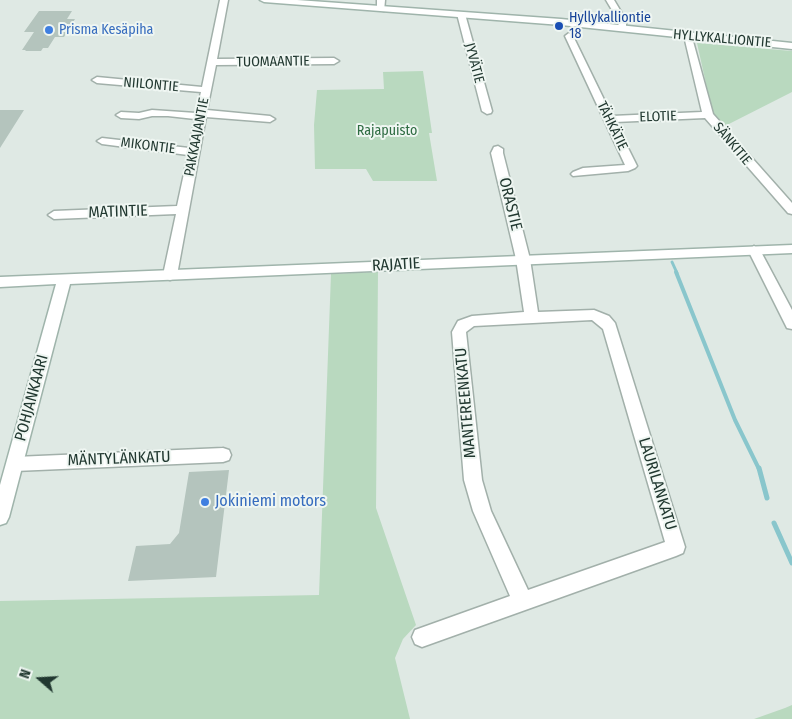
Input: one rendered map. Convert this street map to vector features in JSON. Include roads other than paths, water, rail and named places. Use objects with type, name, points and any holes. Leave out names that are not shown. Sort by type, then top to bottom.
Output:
[{"type":"street","name":"PAKKAAJANTIE","points":[[170,275],[224,0]]},
{"type":"street","name":"HYLLYKALLIONTIE","points":[[264,0],[381,4],[461,14],[792,46]]},
{"type":"street","points":[[610,0],[622,20],[623,29]]},
{"type":"street","name":"JYVÄTIE","points":[[461,14],[486,111]]},
{"type":"street","name":"TÄHKÄTIE","points":[[569,36],[631,166],[628,168],[583,171],[577,174]]},
{"type":"street","name":"SÄNKITIE","points":[[688,36],[708,115],[792,210]]},
{"type":"street","name":"TUOMAANTIE","points":[[211,62],[334,61]]},
{"type":"street","name":"NIILONTIE","points":[[97,80],[206,90]]},
{"type":"street","points":[[121,114],[138,116],[152,113],[168,113],[270,119]]},
{"type":"street","name":"ELOTIE","points":[[608,118],[708,115]]},
{"type":"street","name":"MIKONTIE","points":[[102,141],[194,152]]},
{"type":"street","name":"ORASTIE","points":[[498,149],[497,154],[523,259]]},
{"type":"street","name":"MATINTIE","points":[[54,215],[183,210]]},
{"type":"street","name":"RAJATIE","points":[[0,282],[792,249]]},
{"type":"street","points":[[754,250],[792,324]]},
{"type":"street","points":[[523,259],[532,317]]},
{"type":"street","name":"POHJANKAARI","points":[[0,517],[58,295],[64,280]]},
{"type":"street","name":"LAURILANKATU","points":[[422,637],[676,547],[610,327],[604,320],[594,315],[532,317]]},
{"type":"street","name":"MANTEREENKATU","points":[[523,602],[482,511],[473,480],[459,332],[463,325],[472,321],[532,317]]},
{"type":"street","name":"MÄNTYLÄNKATU","points":[[15,464],[223,455]]},
{"type":"waterway","points":[[672,262],[677,273]]},
{"type":"waterway","points":[[676,272],[735,420],[759,469]]},
{"type":"waterway","points":[[759,468],[767,498]]},
{"type":"waterway","points":[[774,523],[792,563]]},
{"type":"place","name":"Hyllykalliontie 18","points":[[559,26]]},
{"type":"place","name":"Prisma Kesäpiha","points":[[49,30]]},
{"type":"place","name":"Jokiniemi motors","points":[[205,502]]},
{"type":"park label","name":"Rajapuisto","points":[[387,131]]}]
